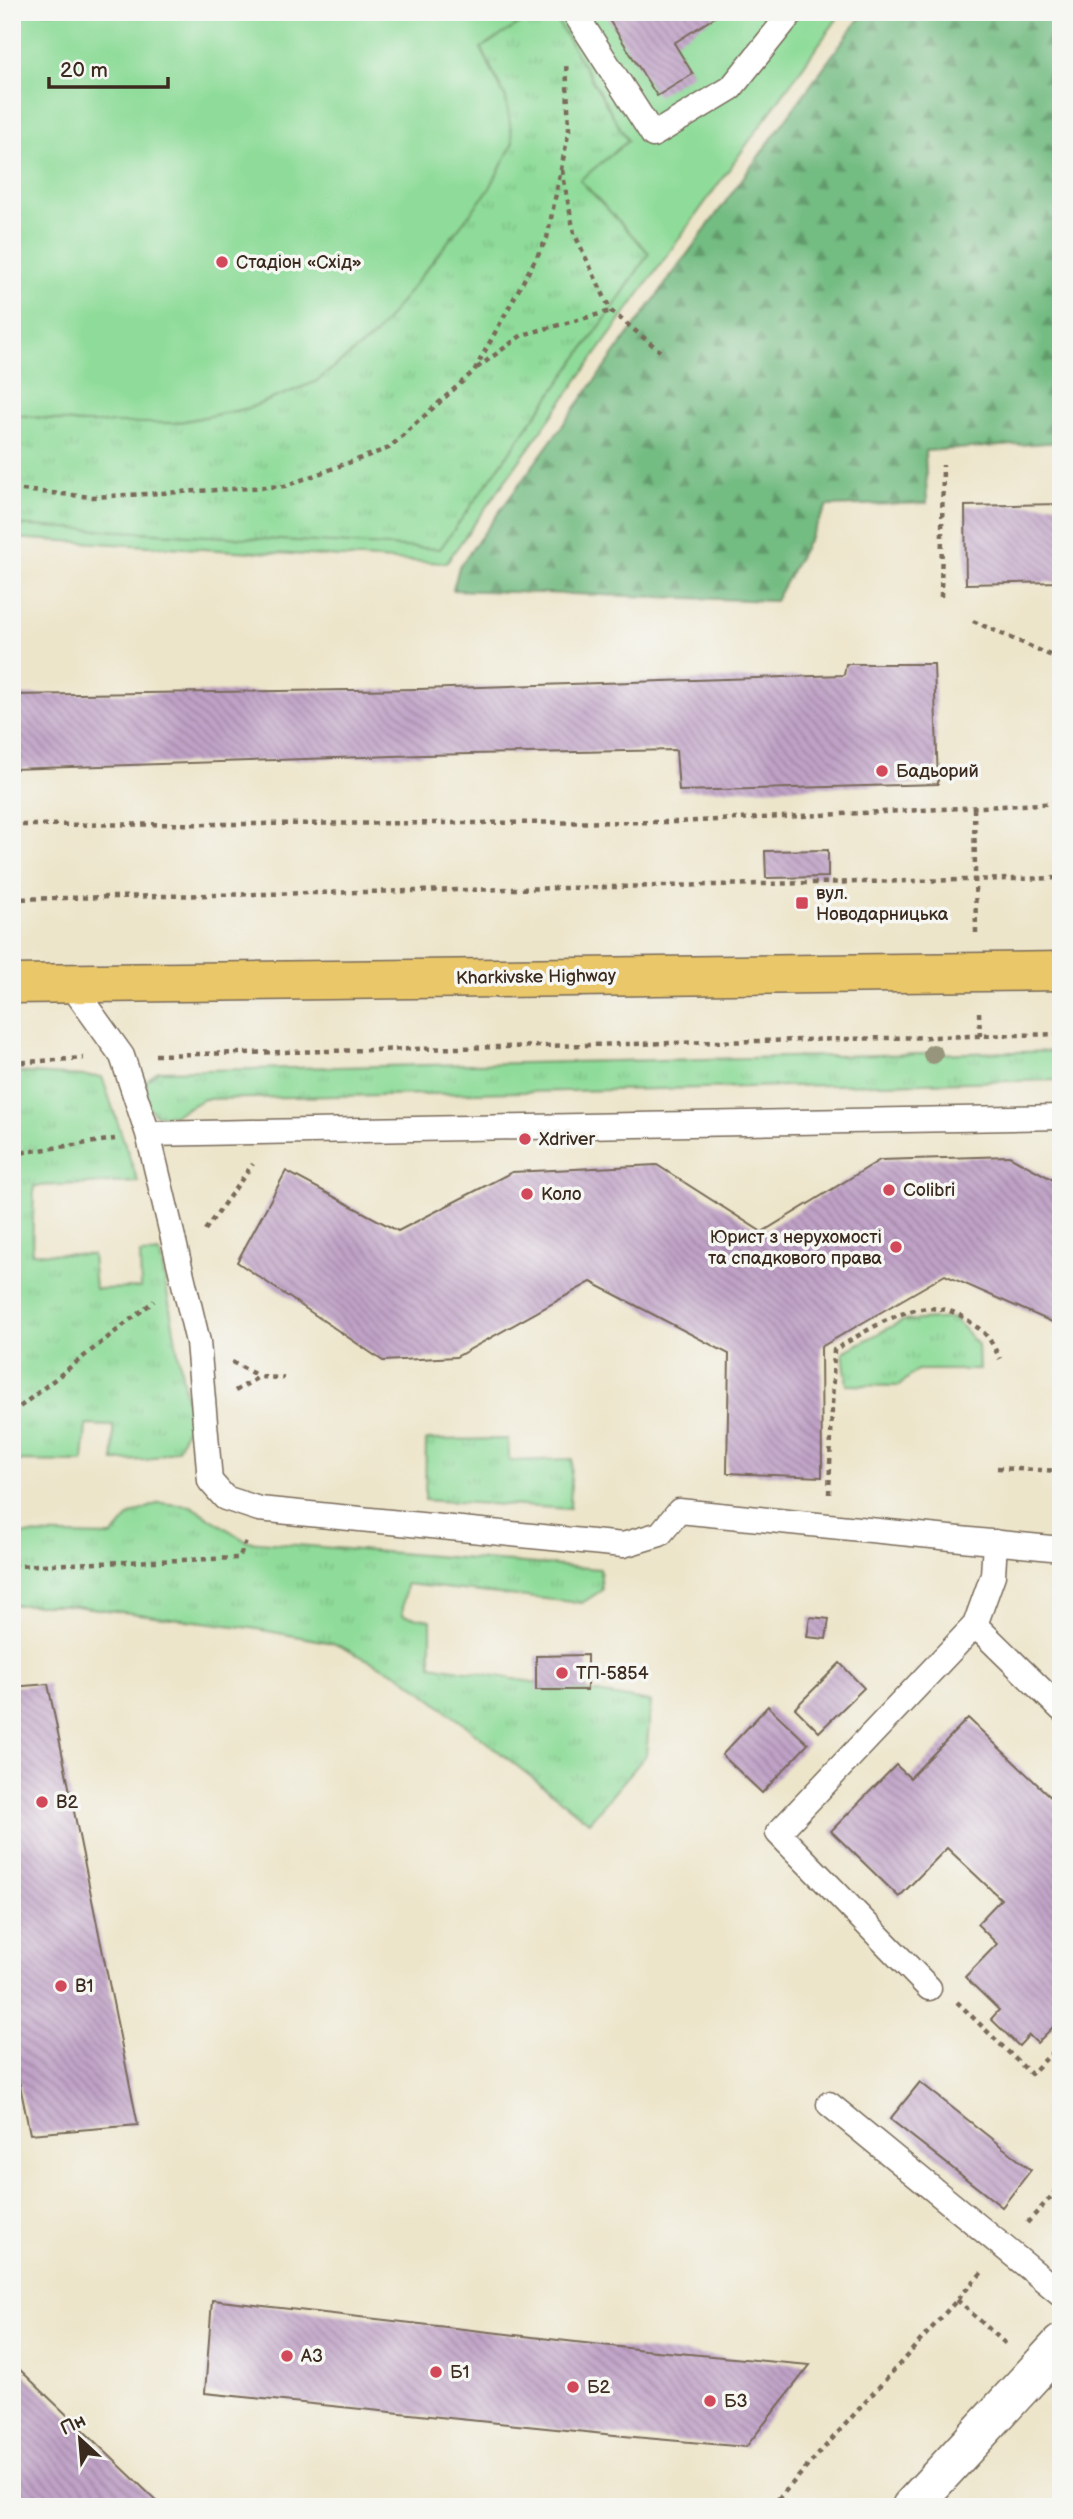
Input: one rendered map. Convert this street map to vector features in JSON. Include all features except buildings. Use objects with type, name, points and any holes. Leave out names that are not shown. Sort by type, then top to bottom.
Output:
[{"type":"main road","name":"Kharkivske Highway","points":[[12,984],[1061,971]]},
{"type":"street","points":[[911,2507],[1061,2344]]},
{"type":"lane","points":[[573,12],[653,135],[731,89],[792,12]]},
{"type":"lane","points":[[69,982],[122,1056],[148,1134],[198,1342],[209,1480],[225,1498],[259,1509],[623,1545],[660,1534],[679,1511],[1061,1549]]},
{"type":"lane","points":[[148,1134],[1061,1117]]},
{"type":"lane","points":[[929,1988],[778,1833],[975,1625],[993,1575],[995,1542]]},
{"type":"lane","points":[[975,1625],[1061,1709]]},
{"type":"lane","points":[[829,2104],[1061,2294]]},
{"type":"path","points":[[474,371],[547,238],[569,130],[566,65],[562,52]]},
{"type":"path","points":[[562,166],[574,233],[611,311],[660,351]]},
{"type":"path","points":[[12,489],[92,497],[285,486],[389,448],[474,371],[522,335],[611,311]]},
{"type":"path","points":[[941,597],[943,465]]},
{"type":"path","points":[[973,621],[1061,660]]},
{"type":"path","points":[[12,825],[679,822],[1061,803]]},
{"type":"path","points":[[974,808],[980,1036]]},
{"type":"path","points":[[12,899],[1061,878]]},
{"type":"path","points":[[12,1063],[122,1056],[1061,1034]]},
{"type":"path","points":[[12,1413],[181,1273],[278,1130]]},
{"type":"path","points":[[12,1154],[148,1134]]},
{"type":"path","points":[[821,1525],[828,1507],[834,1350],[885,1321],[914,1310],[941,1307],[963,1317],[985,1334],[1000,1359]]},
{"type":"path","points":[[204,1410],[259,1377],[285,1378]]},
{"type":"path","points":[[997,1468],[1061,1471]]},
{"type":"path","points":[[12,1566],[239,1558],[259,1509]]},
{"type":"path","points":[[929,1988],[953,1997],[1031,2074],[1061,2044]]},
{"type":"path","points":[[771,2507],[1061,2186]]},
{"type":"path","points":[[1052,2507],[1061,2498]]},
{"type":"green space","name":"Стадіон «Схід»","points":[[12,12],[538,12],[481,48],[506,99],[513,143],[490,188],[374,336],[315,382],[249,408],[174,423],[80,423],[12,414]]},
{"type":"green space","points":[[538,12],[552,12],[628,141],[581,180],[649,253],[611,311],[440,550],[12,525],[12,414],[80,423],[174,423],[249,408],[315,382],[374,336],[506,99],[481,47]]},
{"type":"green space","points":[[552,12],[842,12],[446,563],[12,538],[12,525],[440,549],[611,311],[649,253],[580,180],[628,141]]},
{"type":"green space","points":[[864,12],[1061,12],[1061,442],[925,451],[927,503],[827,506],[775,601],[453,590],[459,567]]},
{"type":"green space","points":[[1061,1051],[1061,1080],[204,1099],[174,1115],[156,1115],[147,1106],[146,1081],[158,1071]]},
{"type":"green space","points":[[12,1072],[102,1077],[138,1182],[34,1186],[32,1253],[92,1255],[95,1289],[141,1288],[140,1254],[160,1253],[190,1419],[178,1449],[147,1460],[114,1461],[113,1426],[86,1425],[83,1462],[12,1461]]},
{"type":"green space","points":[[954,1318],[978,1345],[979,1370],[917,1370],[899,1386],[847,1385],[843,1352],[902,1321]]},
{"type":"green space","points":[[508,1439],[509,1461],[572,1459],[570,1509],[425,1500],[426,1440]]},
{"type":"green space","points":[[159,1503],[191,1506],[246,1541],[600,1569],[602,1590],[582,1603],[406,1584],[402,1615],[431,1620],[431,1665],[651,1702],[646,1755],[589,1822],[402,1676],[333,1643],[251,1628],[67,1605],[12,1605],[12,1534],[112,1536],[130,1515]]},
{"type":"place","name":"Стадіон «Схід»","points":[[222,262]]},
{"type":"place","name":"Бадьорий","points":[[882,771]]},
{"type":"place","name":"вул. Новодарницька","points":[[802,903]]},
{"type":"place","name":"Xdriver","points":[[525,1139]]},
{"type":"place","name":"Colibri","points":[[889,1190]]},
{"type":"place","name":"Коло","points":[[527,1194]]},
{"type":"place","name":"Юрист з нерухомості та спадкового права","points":[[896,1247]]},
{"type":"place","name":"ТП-5854","points":[[562,1673]]},
{"type":"place","name":"В2","points":[[42,1802]]},
{"type":"place","name":"В1","points":[[61,1986]]},
{"type":"place","name":"А3","points":[[287,2356]]},
{"type":"place","name":"Б1","points":[[436,2372]]},
{"type":"place","name":"Б2","points":[[573,2387]]},
{"type":"place","name":"Б3","points":[[710,2401]]}]
